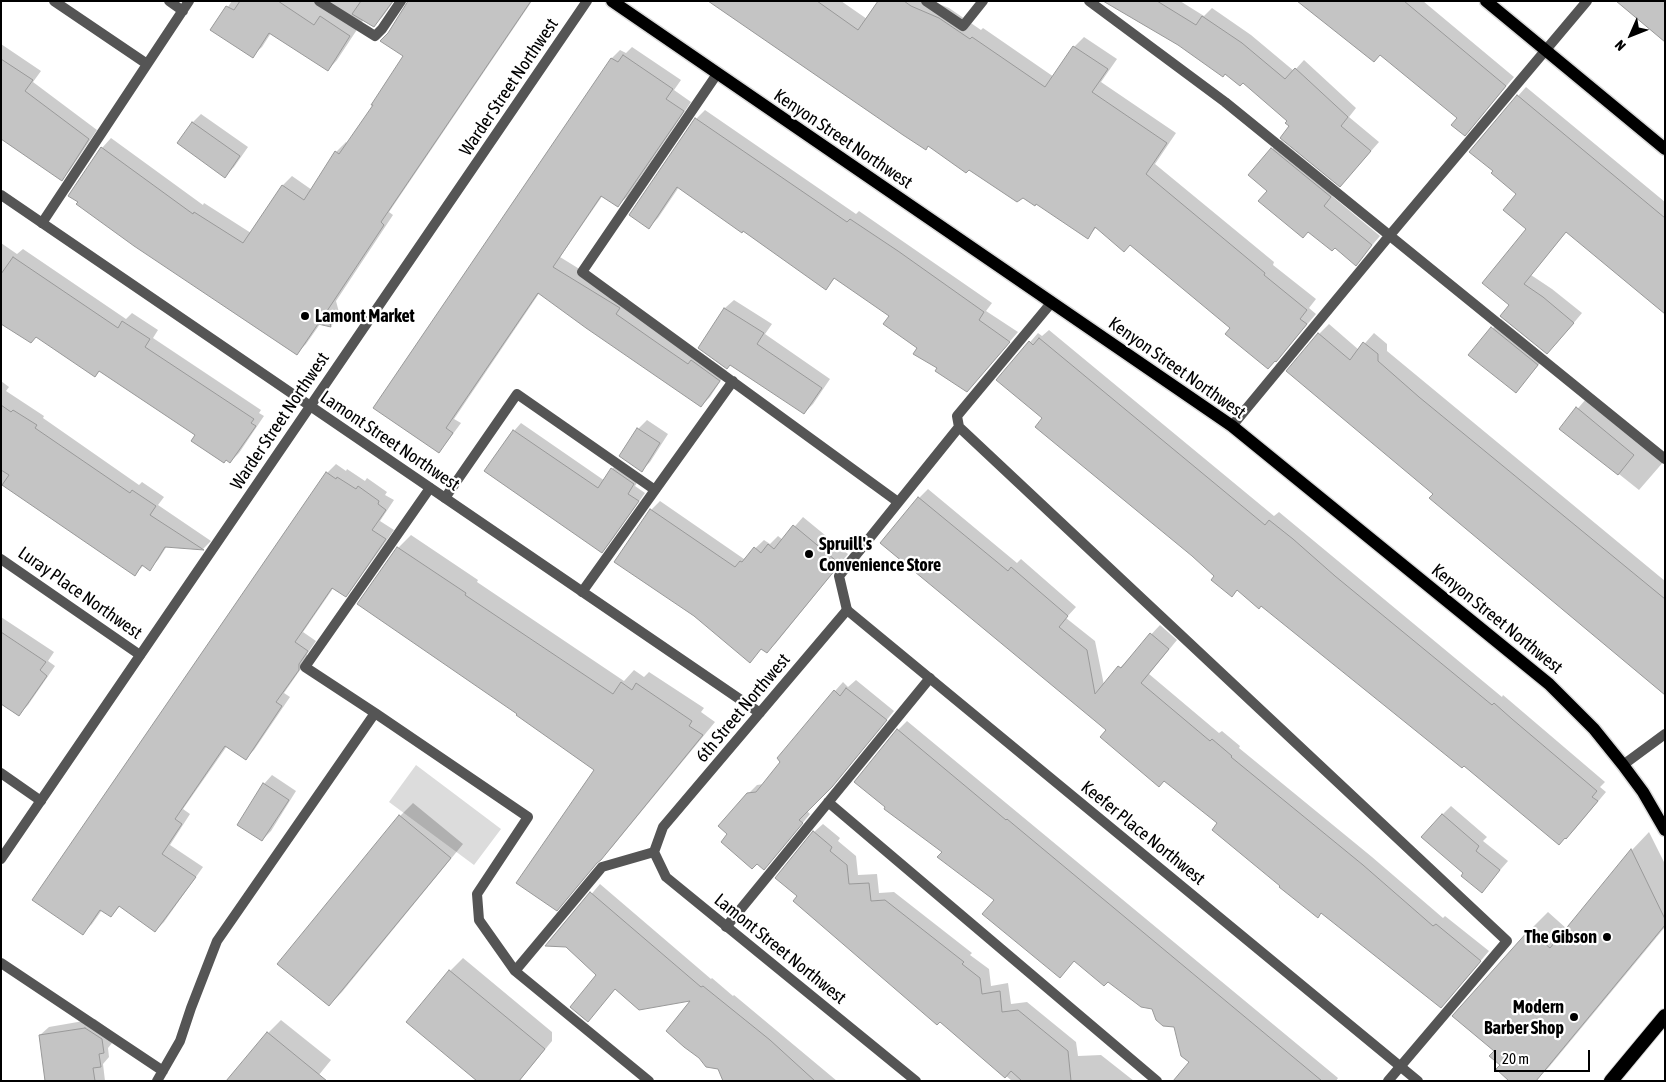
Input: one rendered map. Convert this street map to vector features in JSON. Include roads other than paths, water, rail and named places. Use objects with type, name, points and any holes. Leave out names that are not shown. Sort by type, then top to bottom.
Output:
[{"type":"highway","points":[[1611,1081],[1665,1016]]},
{"type":"main road","name":"Kenyon Street Northwest","points":[[612,1],[1232,426],[1550,684],[1594,729],[1623,765],[1643,792],[1665,830]]},
{"type":"main road","points":[[1486,1],[1665,149]]},
{"type":"street","points":[[54,1],[147,64]]},
{"type":"street","points":[[169,1],[183,11]]},
{"type":"street","points":[[42,223],[189,1]]},
{"type":"street","points":[[319,1],[375,36],[401,1]]},
{"type":"street","name":"Warder Street Northwest","points":[[1,860],[587,1]]},
{"type":"street","points":[[926,1],[963,26],[983,1]]},
{"type":"street","points":[[1089,1],[1226,102],[1665,459]]},
{"type":"street","points":[[1232,426],[1587,1]]},
{"type":"street","points":[[716,74],[582,272],[898,502]]},
{"type":"street","name":"Lamont Street Northwest","points":[[1,195],[760,714]]},
{"type":"street","points":[[1052,302],[957,416],[959,427],[1507,941],[1388,1081]]},
{"type":"street","points":[[582,592],[733,381]]},
{"type":"street","points":[[445,498],[517,394],[655,490]]},
{"type":"street","points":[[847,610],[839,576],[959,427]]},
{"type":"street","points":[[430,488],[305,667],[528,817],[476,894],[478,920],[515,972],[649,1081]]},
{"type":"street","name":"Luray Place Northwest","points":[[1,559],[140,654]]},
{"type":"street","name":"Keefer Place Northwest","points":[[847,610],[1418,1081]]},
{"type":"street","name":"6th Street Northwest","points":[[654,852],[663,827],[847,610]]},
{"type":"street","points":[[726,926],[930,678]]},
{"type":"street","points":[[157,1081],[180,1040],[217,942],[375,713]]},
{"type":"street","points":[[1623,765],[1665,734]]},
{"type":"street","points":[[1,773],[41,801]]},
{"type":"street","points":[[828,802],[1157,1081]]},
{"type":"street","points":[[515,972],[602,867],[654,852]]},
{"type":"street","name":"Lamont Street Northwest","points":[[654,852],[666,878],[916,1081]]},
{"type":"street","points":[[1,963],[163,1071]]},
{"type":"place","name":"Lamont Market","points":[[305,316]]},
{"type":"place","name":"Spruill's Convenience Store","points":[[809,554]]},
{"type":"place","name":"The Gibson","points":[[1607,937]]},
{"type":"place","name":"Modern Barber Shop","points":[[1574,1017]]}]
